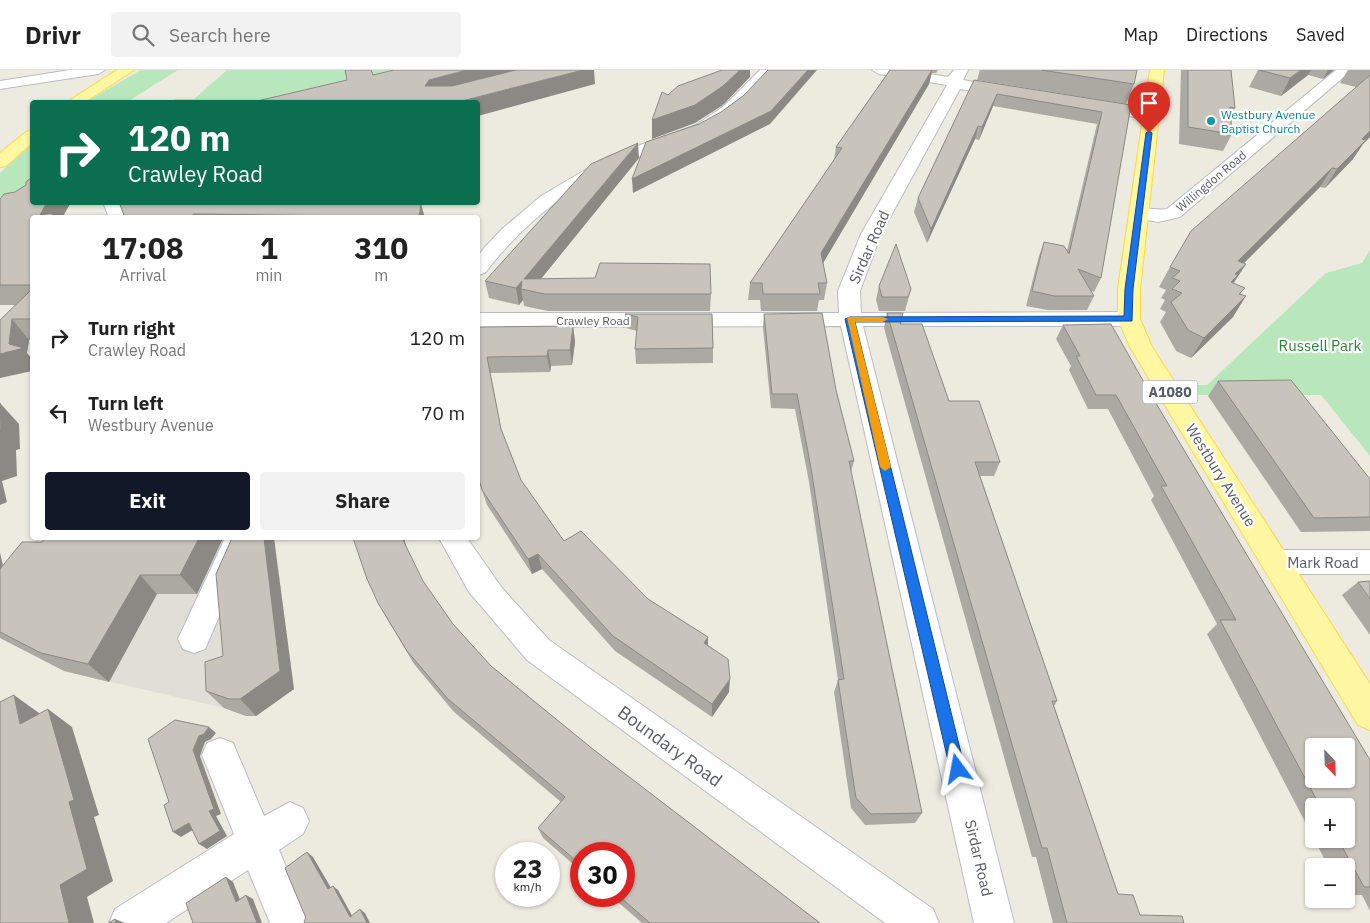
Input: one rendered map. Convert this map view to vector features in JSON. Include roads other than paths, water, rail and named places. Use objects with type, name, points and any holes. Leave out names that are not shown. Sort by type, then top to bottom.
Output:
[{"type":"main road","points":[[78,100],[127,70]]},
{"type":"main road","name":"Westbury Avenue","points":[[1157,70],[1129,289],[1129,319],[1141,347],[1275,562],[1359,685],[1370,714]]},
{"type":"main road","points":[[0,162],[30,137]]},
{"type":"street","points":[[0,85],[41,74],[97,70]]},
{"type":"street","points":[[480,266],[489,252],[534,211],[580,179],[632,152],[702,128],[730,109],[768,70]]},
{"type":"street","points":[[879,70],[957,78],[1027,94]]},
{"type":"street","name":"Willingdon Road","points":[[1139,213],[1158,216],[1173,213],[1345,70]]},
{"type":"street","name":"Sirdar Road","points":[[957,78],[871,234],[849,291],[850,319],[994,923]]},
{"type":"street","points":[[1074,102],[1151,115]]},
{"type":"street","name":"Crawley Road","points":[[480,320],[1129,319]]},
{"type":"street","points":[[194,639],[238,540]]},
{"type":"street","name":"Boundary Road","points":[[455,540],[459,550],[499,608],[538,650],[918,923]]},
{"type":"street","name":"Mark Road","points":[[1275,562],[1370,562]]},
{"type":"street","points":[[220,756],[290,923]]},
{"type":"street","points":[[129,923],[290,821]]},
{"type":"place","name":"Westbury Avenue Baptist Church","points":[[1211,121]]},
{"type":"park label","name":"Russell Park","points":[[1320,345]]}]
